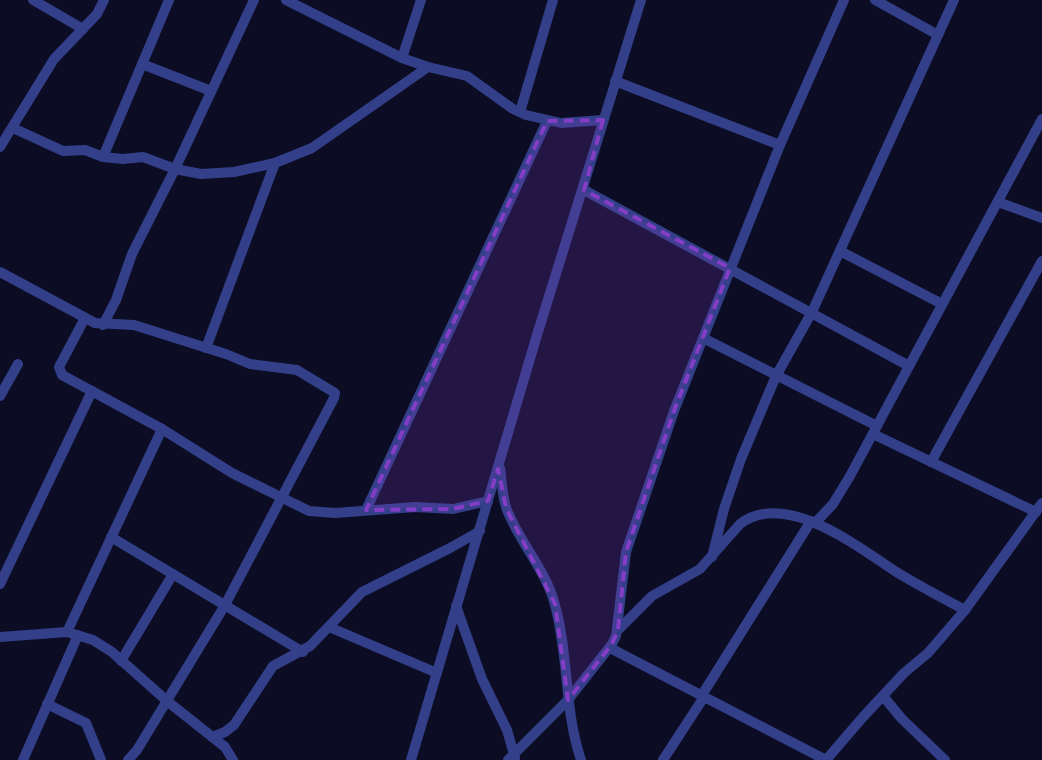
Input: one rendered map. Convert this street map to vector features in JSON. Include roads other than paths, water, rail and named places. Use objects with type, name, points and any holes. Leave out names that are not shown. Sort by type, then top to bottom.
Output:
[{"type":"street","points":[[32,0],[84,29]]},
{"type":"street","points":[[0,147],[60,51],[97,14],[104,0]]},
{"type":"street","points":[[103,156],[169,0]]},
{"type":"street","points":[[103,325],[119,294],[132,254],[175,169],[254,0]]},
{"type":"street","points":[[286,0],[402,58],[428,67],[466,76],[520,112],[560,123],[603,120]]},
{"type":"street","points":[[402,58],[421,0]]},
{"type":"street","points":[[520,112],[553,0]]},
{"type":"street","points":[[411,760],[456,606],[584,190],[603,120],[641,0]]},
{"type":"street","points":[[513,758],[568,700],[610,648],[618,630],[626,552],[674,411],[780,145],[844,0]]},
{"type":"street","points":[[875,0],[938,35]]},
{"type":"street","points":[[712,557],[724,509],[741,459],[776,376],[812,312],[954,0]]},
{"type":"street","points":[[142,64],[211,91]]},
{"type":"street","points":[[12,128],[62,151],[85,150],[103,156],[143,157],[175,169],[213,174],[275,163],[328,139],[428,67]]},
{"type":"street","points":[[615,81],[780,145]]},
{"type":"street","points":[[662,760],[813,522],[841,492],[1042,119]]},
{"type":"street","points":[[366,510],[547,120]]},
{"type":"street","points":[[206,348],[275,163]]},
{"type":"street","points":[[584,190],[909,366]]},
{"type":"street","points":[[998,202],[1042,218]]},
{"type":"street","points":[[840,251],[942,304]]},
{"type":"street","points":[[931,462],[1042,261]]},
{"type":"street","points":[[0,272],[85,318],[103,325],[134,325],[250,364],[297,370],[334,393],[334,398],[225,605],[167,702],[128,760]]},
{"type":"street","points":[[85,318],[59,368],[60,372],[162,429],[232,473],[281,499],[309,511],[335,513],[415,507],[453,509],[488,501]]},
{"type":"street","points":[[610,648],[826,760],[904,673],[928,653],[964,610],[1039,508],[931,462],[703,338]]},
{"type":"street","points":[[0,396],[18,364]]},
{"type":"street","points":[[0,584],[92,391]]},
{"type":"street","points":[[67,632],[162,429]]},
{"type":"street","points":[[499,465],[506,508],[548,584],[555,604],[561,627],[568,700],[581,760]]},
{"type":"street","points":[[618,630],[652,596],[700,569],[740,524],[756,515],[780,514],[813,522],[964,610]]},
{"type":"street","points":[[212,737],[234,725],[273,666],[303,652],[362,592],[450,548],[480,530]]},
{"type":"street","points":[[111,537],[303,652]]},
{"type":"street","points":[[121,661],[173,574]]},
{"type":"street","points":[[456,606],[482,679],[508,730],[513,758]]},
{"type":"street","points":[[329,627],[437,673]]},
{"type":"street","points":[[0,637],[67,632],[102,645],[167,702],[224,747],[233,760]]},
{"type":"street","points":[[23,760],[78,635]]},
{"type":"street","points":[[883,696],[902,718],[945,760]]},
{"type":"street","points":[[47,704],[86,723],[101,760]]}]
